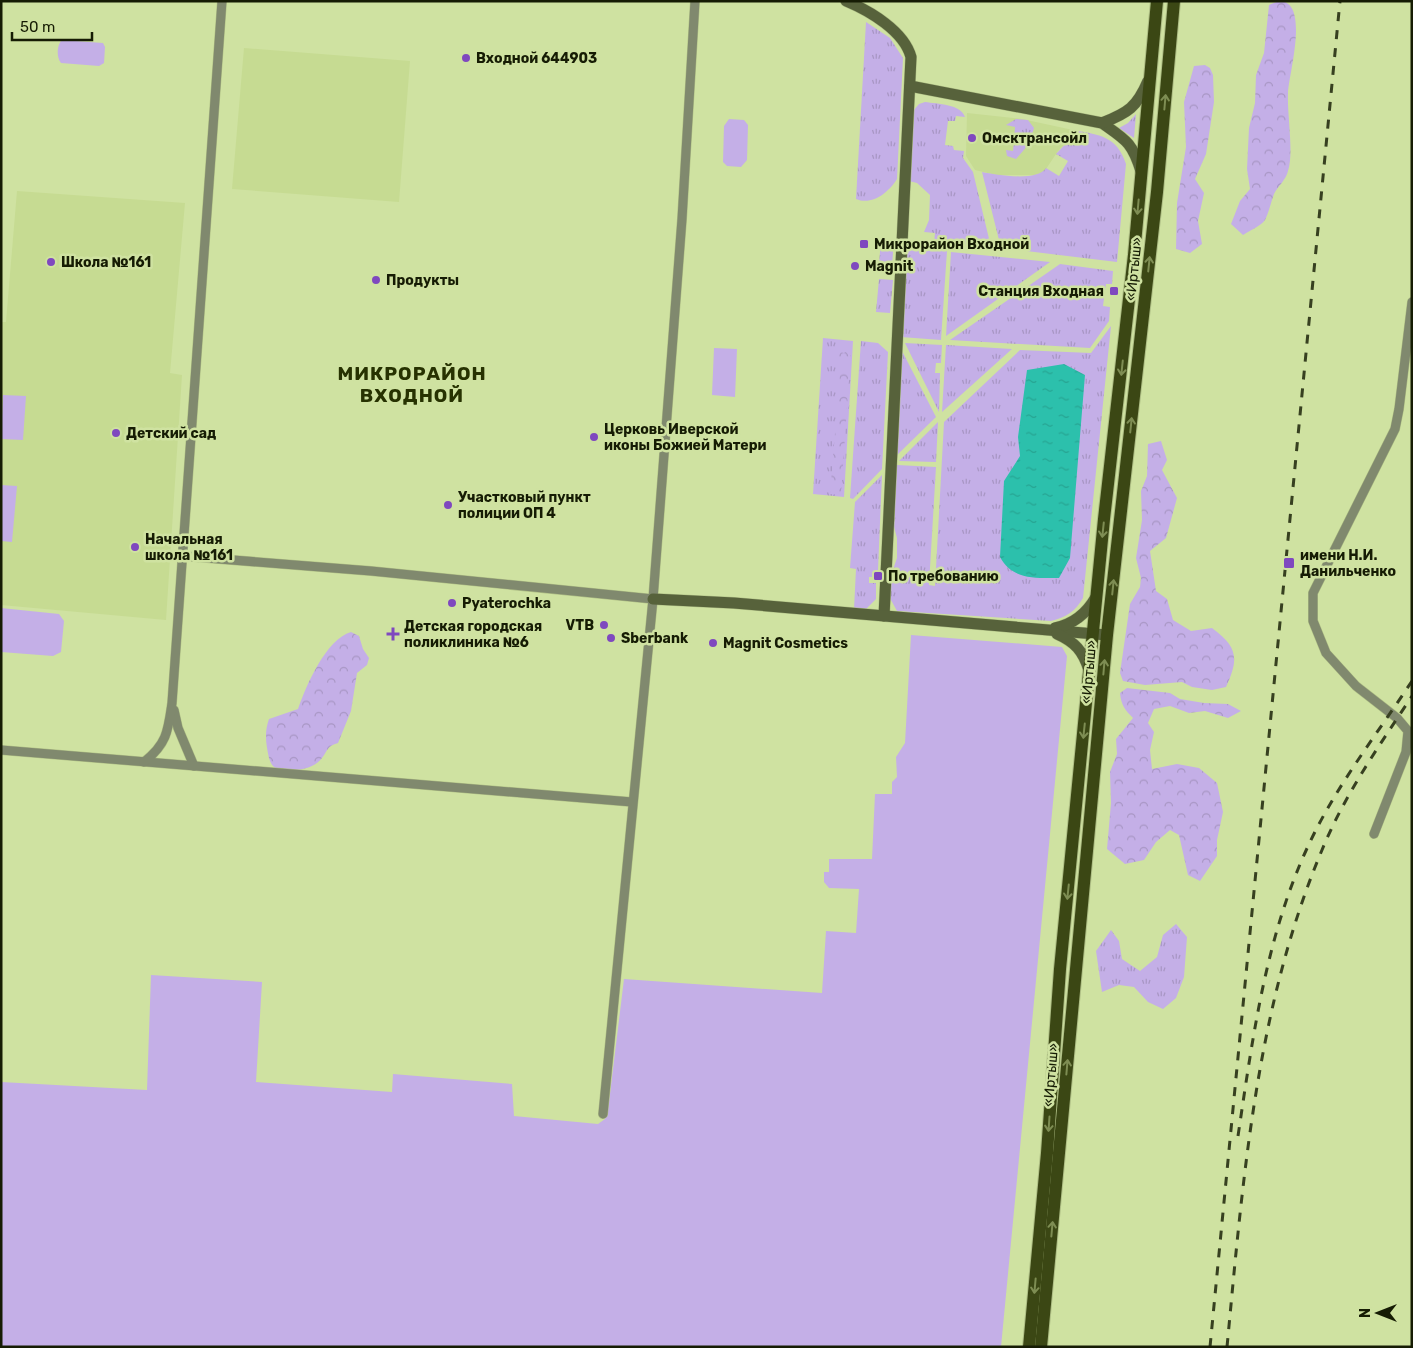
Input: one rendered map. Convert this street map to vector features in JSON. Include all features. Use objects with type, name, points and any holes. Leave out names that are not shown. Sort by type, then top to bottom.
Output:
[{"type":"main road","name":"«Иртыш»","points":[[1029,1347],[1047,1153],[1060,969],[1157,1]]},
{"type":"main road","name":"«Иртыш»","points":[[1041,1347],[1107,635],[1157,192],[1174,1]]},
{"type":"street","points":[[144,762],[163,744],[168,729],[172,703],[222,1]]},
{"type":"street","points":[[603,1114],[653,598],[683,200],[695,1]]},
{"type":"street","points":[[846,1],[884,24],[903,40],[911,57],[884,616]]},
{"type":"street","points":[[1102,123],[1126,113],[1141,98],[1149,79]]},
{"type":"street","points":[[910,86],[1102,123],[1125,139],[1135,150],[1141,173]]},
{"type":"street","points":[[1374,834],[1406,752],[1408,731],[1397,718],[1356,686],[1326,653],[1313,621],[1313,593],[1395,429],[1412,302]]},
{"type":"street","points":[[182,556],[371,571],[653,598],[1107,635]]},
{"type":"street","points":[[1046,629],[1064,626],[1079,618],[1090,608],[1097,595]]},
{"type":"street","points":[[1046,629],[1077,645],[1085,656],[1090,673]]},
{"type":"street","points":[[172,703],[178,728],[194,766]]},
{"type":"street","points":[[1,750],[632,802]]},
{"type":"shaded area","points":[[244,48],[410,61],[399,202],[232,189]]},
{"type":"shaded area","points":[[967,113],[1022,119],[1073,130],[1071,138],[1058,151],[1044,172],[1036,175],[996,175],[975,170],[966,156]]},
{"type":"shaded area","points":[[17,191],[185,203],[170,373],[182,375],[166,620],[1,605],[1,322],[6,322]]},
{"type":"green space","points":[[1279,1],[1289,4],[1294,13],[1296,26],[1288,94],[1290,164],[1286,177],[1274,194],[1265,220],[1243,235],[1231,224],[1240,201],[1250,189],[1247,169],[1249,128],[1255,103],[1256,75],[1264,53],[1269,5]]},
{"type":"green space","points":[[866,22],[890,38],[903,58],[897,179],[880,197],[862,201],[856,199]]},
{"type":"green space","points":[[62,40],[103,43],[105,47],[104,63],[99,66],[61,63],[58,51]]},
{"type":"green space","points":[[1205,65],[1210,68],[1213,75],[1214,102],[1206,154],[1195,179],[1204,193],[1198,221],[1202,244],[1190,253],[1176,249],[1177,203],[1186,147],[1184,102],[1194,66]]},
{"type":"green space","points":[[925,102],[954,107],[959,109],[965,117],[956,116],[955,121],[948,121],[945,145],[953,146],[954,150],[964,151],[963,158],[973,172],[991,247],[934,242],[935,233],[924,232],[929,220],[930,195],[917,183],[909,181],[913,111],[919,104]]},
{"type":"green space","points":[[1136,114],[1134,138],[1119,128],[1128,123]]},
{"type":"green space","points":[[729,119],[744,120],[748,125],[747,160],[741,167],[727,166],[723,162],[724,126]]},
{"type":"green space","points":[[1016,119],[1028,120],[1034,128],[1029,144],[1016,159],[1007,156],[1006,150],[1013,151],[1015,127],[1006,125]]},
{"type":"green space","points":[[1073,130],[1106,138],[1118,148],[1126,164],[1117,262],[1001,248],[982,172],[1006,176],[1026,176],[1034,175],[1046,168],[1059,176],[1068,161],[1056,154],[1071,138]]},
{"type":"green space","points":[[881,240],[894,240],[892,265],[879,264]]},
{"type":"green space","points":[[907,248],[947,251],[941,340],[901,337]]},
{"type":"green space","points":[[951,252],[1050,262],[946,336]]},
{"type":"green space","points":[[1060,264],[1113,271],[1112,284],[1106,284],[1103,306],[1110,307],[1109,321],[1090,348],[950,340]]},
{"type":"green space","points":[[879,279],[893,280],[890,313],[876,312]]},
{"type":"green space","points":[[1111,326],[1083,598],[1077,607],[1061,618],[1051,621],[897,611],[889,591],[889,581],[897,558],[897,538],[893,523],[894,468],[897,465],[936,467],[929,585],[935,586],[944,422],[1020,350],[1091,353]]},
{"type":"green space","points":[[823,338],[853,341],[844,497],[813,494]]},
{"type":"green space","points":[[861,341],[878,343],[888,352],[882,469],[853,499],[850,498]]},
{"type":"green space","points":[[905,343],[942,345],[941,363],[936,363],[935,373],[940,373],[939,412]]},
{"type":"green space","points":[[946,345],[1012,349],[942,412]]},
{"type":"green space","points":[[900,347],[936,417],[894,458]]},
{"type":"green space","points":[[714,348],[737,349],[735,397],[712,395]]},
{"type":"green space","points":[[851,348],[841,495],[830,494],[840,372],[839,360],[829,355],[832,350],[844,353]]},
{"type":"green space","points":[[3,395],[26,396],[23,440],[1,439]]},
{"type":"green space","points":[[938,422],[936,462],[899,461]]},
{"type":"green space","points":[[1161,441],[1167,460],[1162,470],[1177,498],[1166,538],[1150,551],[1156,591],[1167,599],[1173,620],[1191,631],[1212,628],[1227,641],[1234,654],[1234,661],[1226,687],[1212,690],[1192,687],[1182,682],[1145,685],[1123,681],[1120,673],[1130,604],[1140,587],[1141,578],[1136,558],[1142,520],[1141,491],[1147,476],[1148,444]]},
{"type":"green space","points":[[882,475],[878,570],[875,577],[869,577],[869,583],[876,583],[876,599],[866,609],[854,609],[856,569],[850,568],[855,502]]},
{"type":"green space","points":[[1,485],[17,486],[12,542],[1,541]]},
{"type":"green space","points":[[1,608],[59,614],[64,621],[61,652],[53,656],[1,652]]},
{"type":"green space","points":[[351,632],[359,636],[363,649],[369,658],[367,665],[357,673],[351,711],[338,743],[330,747],[318,762],[304,769],[282,770],[275,768],[270,760],[266,743],[266,729],[269,719],[298,709],[306,688],[325,653],[342,636]]},
{"type":"green space","points":[[911,635],[1062,647],[1067,656],[1001,1347],[1,1347],[1,1082],[147,1090],[151,975],[262,982],[256,1082],[392,1092],[393,1074],[512,1084],[514,1116],[598,1124],[605,1119],[609,1102],[624,979],[822,993],[826,931],[856,933],[859,889],[829,888],[824,882],[824,872],[829,872],[829,859],[872,859],[875,794],[892,794],[892,782],[897,777],[896,757],[905,743]]},
{"type":"green space","points":[[1127,688],[1170,693],[1180,699],[1204,703],[1228,704],[1241,711],[1228,718],[1205,711],[1189,713],[1170,706],[1154,709],[1148,723],[1154,732],[1150,750],[1152,769],[1177,764],[1199,768],[1217,783],[1223,812],[1217,840],[1217,856],[1200,881],[1188,875],[1179,835],[1170,830],[1156,842],[1144,860],[1125,864],[1107,849],[1111,803],[1110,772],[1117,754],[1116,739],[1133,718],[1121,701],[1120,693]]},
{"type":"green space","points":[[1176,924],[1187,937],[1184,977],[1176,998],[1163,1009],[1148,1002],[1134,987],[1119,985],[1102,992],[1096,951],[1111,930],[1119,941],[1122,959],[1140,971],[1157,957],[1163,935]]},
{"type":"water","points":[[1064,364],[1085,375],[1070,558],[1059,578],[1025,576],[1011,570],[1000,557],[1004,481],[1020,456],[1018,437],[1027,370]]},
{"type":"railway","points":[[1210,1347],[1340,1]]},
{"type":"railway","points":[[1238,1136],[1263,986],[1282,913],[1295,877],[1310,842],[1332,800],[1412,681]]},
{"type":"railway","points":[[1227,1347],[1239,1221],[1256,1094],[1267,1032],[1282,970],[1300,910],[1331,829],[1363,771],[1412,696]]},
{"type":"place","name":"Входной 644903","points":[[466,58]]},
{"type":"place","name":"Омсктрансойл","points":[[972,138]]},
{"type":"place","name":"Микрорайон Входной","points":[[864,244]]},
{"type":"place","name":"Школа №161","points":[[51,262]]},
{"type":"place","name":"Magnit","points":[[855,266]]},
{"type":"place","name":"Продукты","points":[[376,280]]},
{"type":"place","name":"Станция Входная","points":[[1114,291]]},
{"type":"place","name":"Детский сад","points":[[116,433]]},
{"type":"place","name":"Церковь Иверской иконы Божией Матери","points":[[594,437]]},
{"type":"place","name":"Участковый пункт полиции ОП 4","points":[[448,505]]},
{"type":"place","name":"Начальная школа №161","points":[[135,547]]},
{"type":"place","name":"имени Н.И. Данильченко","points":[[1289,563]]},
{"type":"place","name":"По требованию","points":[[878,576]]},
{"type":"place","name":"Pyaterochka","points":[[452,603]]},
{"type":"place","name":"VTB","points":[[604,625]]},
{"type":"place","name":"Детская городская поликлиника №6","points":[[393,634]]},
{"type":"place","name":"Sberbank","points":[[611,638]]},
{"type":"place","name":"Magnit Cosmetics","points":[[713,643]]},
{"type":"district","name":"МИКРОРАЙОН ВХОДНОЙ","points":[[412,384]]}]
